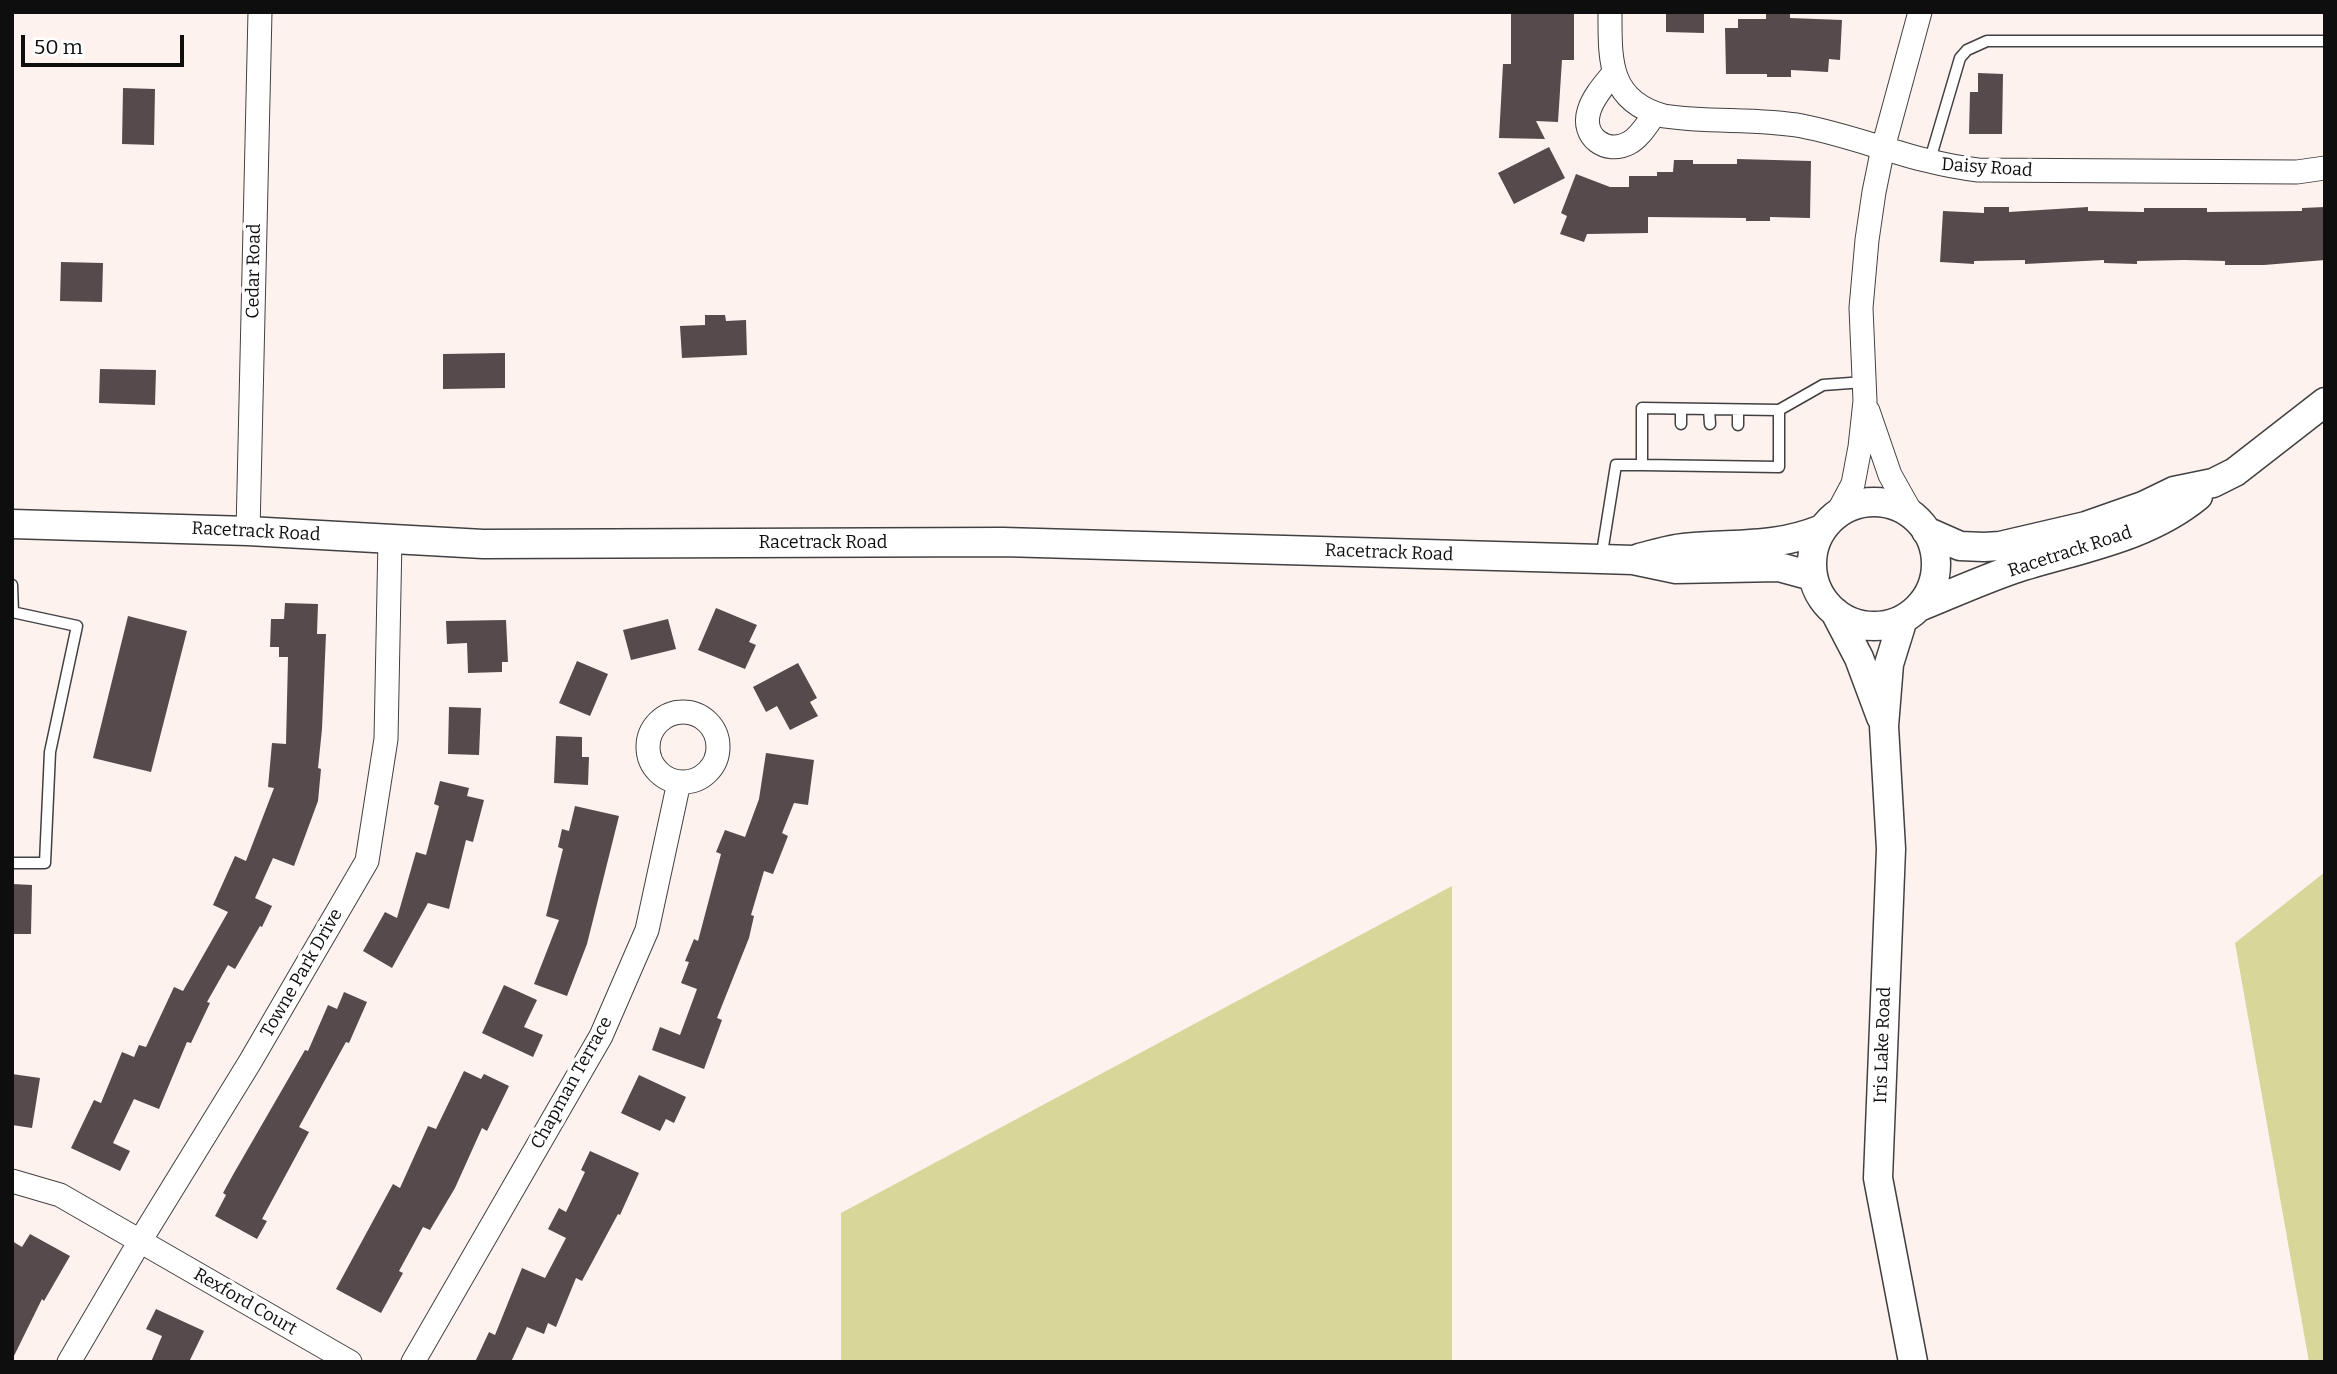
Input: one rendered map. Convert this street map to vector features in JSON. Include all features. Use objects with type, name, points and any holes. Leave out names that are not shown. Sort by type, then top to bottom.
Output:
[{"type":"street","name":"Cedar Road","points":[[248,531],[260,12]]},
{"type":"street","points":[[1609,12],[1613,74],[1633,99],[1655,114],[1629,143],[1611,147],[1595,141],[1588,129],[1589,111],[1613,74]]},
{"type":"street","points":[[1864,391],[1890,475],[1934,550],[1936,570],[1930,590],[1911,613],[1886,625],[1868,626],[1850,622],[1825,602],[1812,576],[1813,552],[1853,484],[1860,447],[1864,391],[1861,307],[1867,240],[1883,148],[1920,12]]},
{"type":"street","name":"Daisy Road","points":[[1655,114],[1679,118],[1789,124],[1828,131],[1929,163],[1978,170],[2297,172],[2325,168]]},
{"type":"street","name":"Racetrack Road","points":[[1911,613],[2013,569],[2095,546],[2150,526],[2185,506],[2213,483],[2235,472],[2325,402]]},
{"type":"street","name":"Racetrack Road","points":[[1919,524],[1960,546],[2000,546],[2086,526],[2143,506],[2174,491],[2213,483]]},
{"type":"street","points":[[1830,522],[1855,505],[1875,502],[1895,506],[1919,524]]},
{"type":"street","name":"Racetrack Road","points":[[1633,560],[1675,549],[1763,545],[1803,537],[1830,522]]},
{"type":"street","name":"Racetrack Road","points":[[12,524],[248,531],[483,544],[1003,542],[1601,559],[1633,560],[1676,569],[1779,567],[1812,576]]},
{"type":"street","name":"Towne Park Drive","points":[[69,1362],[250,1062],[367,861],[386,739],[390,539]]},
{"type":"street","name":"Iris Lake Road","points":[[1835,612],[1859,658],[1884,726]]},
{"type":"street","name":"Iris Lake Road","points":[[1911,613],[1889,664],[1884,726],[1891,849],[1878,1178],[1913,1362]]},
{"type":"street","name":"Chapman Terrace","points":[[413,1362],[601,1037],[647,930],[679,782]]},
{"type":"street","name":"Rexford Court","points":[[12,1181],[60,1195],[350,1362]]},
{"type":"lane","points":[[1929,163],[1960,58],[1967,50],[1987,41],[2325,41]]},
{"type":"lane","points":[[1642,464],[1642,408],[1779,410],[1823,385],[1864,391]]},
{"type":"lane","points":[[1681,409],[1681,424]]},
{"type":"lane","points":[[1709,409],[1710,425]]},
{"type":"lane","points":[[1738,410],[1738,425]]},
{"type":"lane","points":[[1601,559],[1616,464],[1779,467],[1779,410]]},
{"type":"lane","points":[[1681,452],[1681,465]]},
{"type":"lane","points":[[1710,452],[1710,466]]},
{"type":"lane","points":[[1738,452],[1738,466]]},
{"type":"lane","points":[[12,585],[13,612],[77,626],[50,752],[45,863],[12,863]]},
{"type":"shaded area","points":[[2325,872],[2325,1362],[2309,1362],[2235,943]]},
{"type":"shaded area","points":[[1452,886],[1452,1362],[841,1362],[841,1213]]},
{"type":"building","points":[[1511,12],[1574,12],[1574,60],[1562,60],[1558,122],[1536,121],[1545,139],[1499,138],[1503,64],[1511,64]]},
{"type":"building","points":[[1666,12],[1704,12],[1704,33],[1666,32]]},
{"type":"building","points":[[1766,12],[1790,12],[1790,18],[1842,20],[1840,60],[1829,59],[1828,72],[1791,70],[1791,77],[1726,74],[1725,28],[1738,28],[1738,19],[1766,19]]},
{"type":"building","points":[[1978,73],[2003,74],[2002,134],[1969,134],[1970,92],[1978,92]]},
{"type":"building","points":[[123,88],[155,89],[154,145],[122,144]]},
{"type":"building","points":[[1549,147],[1565,178],[1514,204],[1498,173]]},
{"type":"building","points":[[1737,159],[1811,161],[1810,218],[1770,217],[1770,221],[1746,221],[1746,218],[1648,217],[1648,233],[1587,234],[1584,242],[1560,234],[1567,216],[1561,213],[1576,174],[1610,187],[1629,187],[1629,176],[1657,176],[1657,172],[1673,172],[1674,160],[1693,160],[1693,164],[1737,164]]},
{"type":"building","points":[[1984,207],[2009,207],[2009,212],[2088,207],[2088,211],[2144,212],[2144,208],[2207,208],[2207,212],[2302,211],[2302,208],[2325,207],[2325,260],[2264,265],[2225,265],[2225,261],[2184,260],[2137,261],[2137,264],[2104,263],[2104,260],[2025,264],[2025,260],[1974,261],[1974,264],[1940,262],[1943,211],[1984,213]]},
{"type":"building","points":[[61,262],[103,263],[102,302],[60,301]]},
{"type":"building","points":[[705,315],[725,315],[726,321],[746,320],[747,355],[682,358],[680,326],[705,325]]},
{"type":"building","points":[[505,353],[505,388],[443,389],[443,354]]},
{"type":"building","points":[[100,369],[156,370],[155,405],[99,403]]},
{"type":"building","points":[[285,603],[318,604],[317,634],[326,634],[318,801],[294,866],[273,858],[255,898],[272,906],[235,969],[228,965],[207,1002],[210,1003],[191,1043],[187,1042],[159,1109],[134,1099],[113,1143],[130,1151],[120,1171],[71,1148],[94,1100],[101,1103],[122,1052],[134,1057],[139,1045],[146,1047],[174,987],[183,991],[228,912],[213,905],[235,856],[246,861],[274,788],[268,787],[272,743],[286,744],[288,657],[279,657],[279,647],[270,647],[271,619],[284,619]]},
{"type":"building","points":[[716,608],[757,625],[749,642],[756,645],[745,669],[698,650]]},
{"type":"building","points":[[128,616],[187,631],[151,772],[93,758]]},
{"type":"building","points":[[668,619],[676,649],[631,660],[623,630]]},
{"type":"building","points":[[506,620],[508,662],[502,662],[502,672],[468,673],[467,643],[447,644],[446,621]]},
{"type":"building","points":[[577,661],[608,674],[590,716],[559,703]]},
{"type":"building","points":[[798,663],[817,698],[810,702],[818,716],[790,730],[777,706],[766,712],[753,687]]},
{"type":"building","points":[[449,707],[481,708],[479,755],[448,754]]},
{"type":"building","points":[[556,736],[582,737],[582,757],[589,757],[588,785],[554,783]]},
{"type":"building","points":[[766,753],[814,760],[808,805],[794,803],[782,833],[788,836],[773,874],[764,871],[751,915],[754,916],[749,938],[717,1018],[722,1020],[704,1069],[652,1050],[660,1027],[680,1035],[697,989],[681,983],[689,962],[685,961],[694,939],[698,941],[721,854],[716,852],[725,830],[745,837],[759,799]]},
{"type":"building","points":[[440,781],[469,788],[467,796],[484,800],[473,842],[466,840],[449,909],[428,903],[392,968],[363,951],[385,912],[397,918],[416,852],[426,855],[439,806],[434,804]]},
{"type":"building","points":[[575,806],[619,816],[587,944],[567,996],[534,984],[559,920],[546,916],[563,849],[558,847],[562,829],[569,831]]},
{"type":"building","points":[[12,884],[32,885],[31,934],[12,934]]},
{"type":"building","points":[[504,985],[537,1000],[524,1027],[543,1035],[533,1057],[482,1033]]},
{"type":"building","points":[[344,992],[367,1002],[349,1043],[346,1042],[299,1127],[309,1132],[262,1219],[267,1221],[257,1239],[215,1216],[226,1195],[223,1193],[305,1050],[308,1051],[328,1005],[337,1009]]},
{"type":"building","points":[[464,1071],[481,1079],[484,1074],[509,1086],[487,1131],[482,1128],[455,1188],[430,1230],[423,1227],[399,1271],[403,1273],[381,1313],[336,1289],[393,1184],[400,1188],[428,1126],[436,1129]]},
{"type":"building","points":[[12,1074],[40,1078],[32,1128],[12,1125]]},
{"type":"building","points":[[639,1075],[686,1097],[674,1123],[666,1119],[660,1131],[621,1113]]},
{"type":"building","points":[[590,1151],[639,1173],[620,1215],[618,1214],[582,1281],[576,1278],[556,1327],[548,1323],[544,1334],[527,1327],[511,1362],[475,1362],[489,1332],[495,1335],[522,1268],[545,1278],[566,1238],[548,1229],[559,1208],[566,1212],[585,1172],[581,1170]]},
{"type":"building","points":[[30,1234],[70,1256],[44,1301],[42,1299],[12,1360],[12,1241],[22,1247]]},
{"type":"building","points":[[156,1309],[204,1331],[189,1362],[151,1362],[162,1336],[146,1329]]}]
